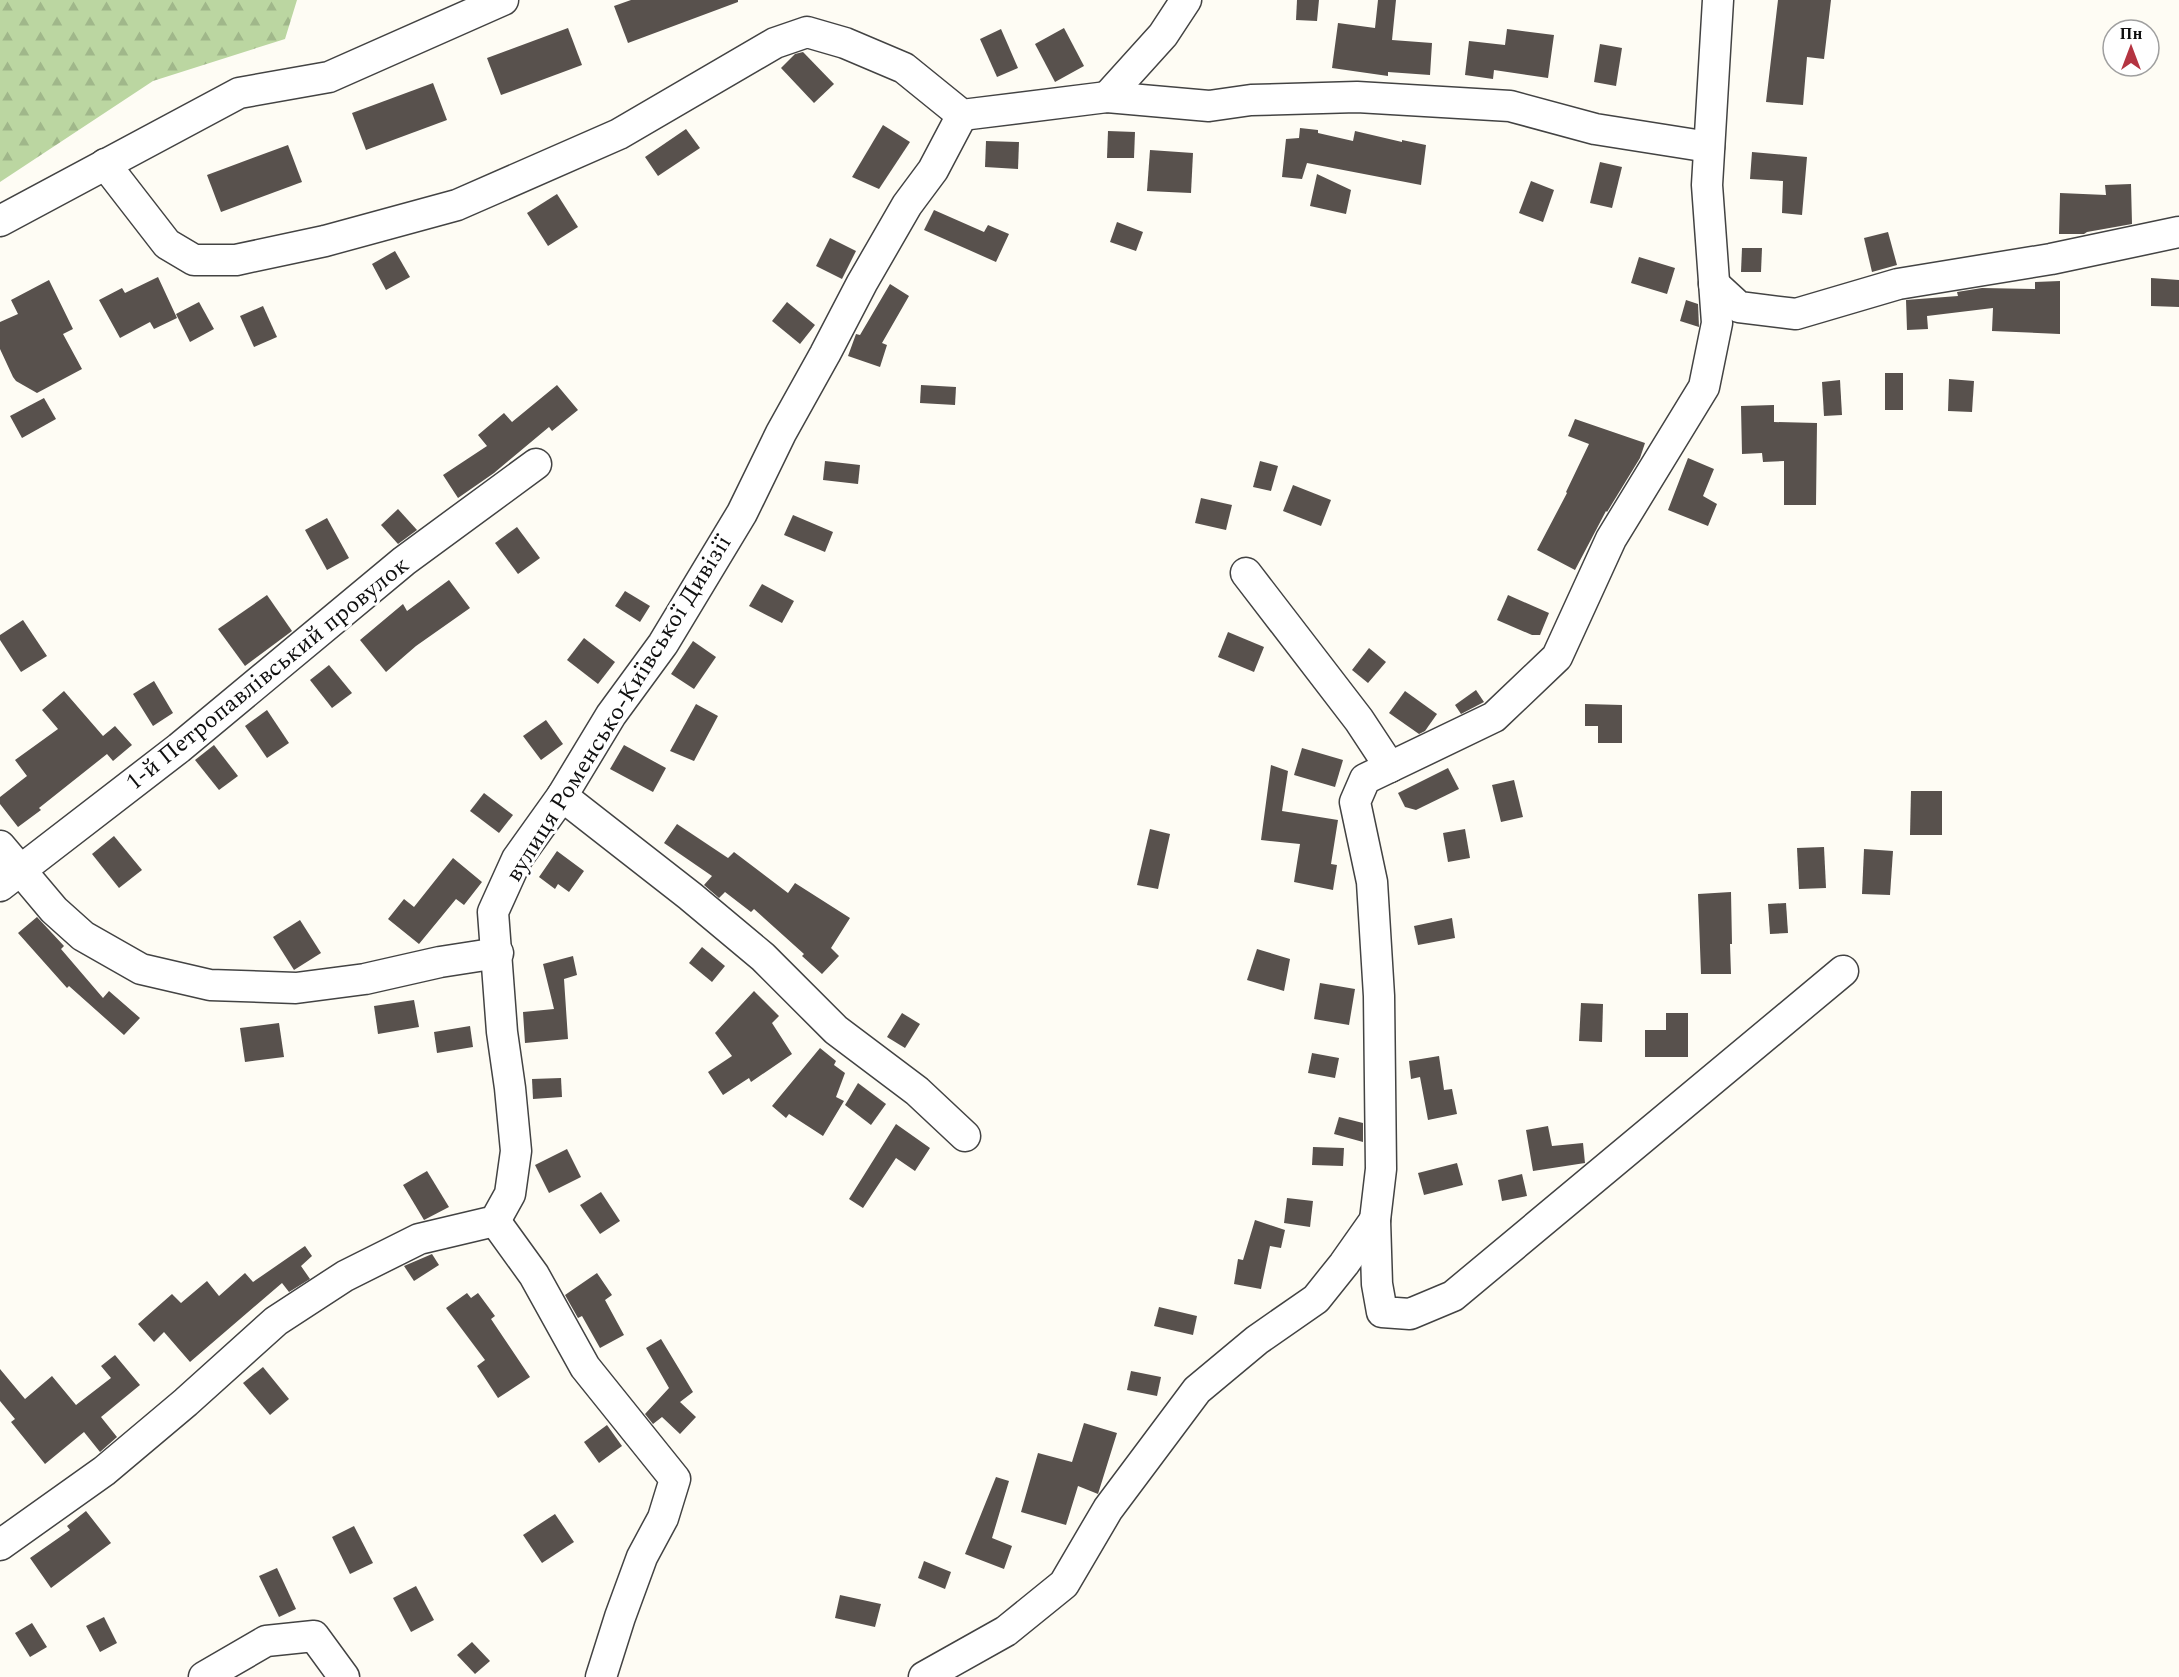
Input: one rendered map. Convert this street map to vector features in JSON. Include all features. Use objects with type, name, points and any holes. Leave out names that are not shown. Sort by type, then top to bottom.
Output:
[{"type":"street","points":[[0,221],[238,93],[328,77],[503,0]]},
{"type":"street","points":[[1107,97],[1163,35],[1186,0]]},
{"type":"street","points":[[1718,0],[1707,185],[1717,323],[1704,387],[1611,539],[1557,657],[1494,717],[1365,779],[1355,802],[1372,882],[1379,996],[1381,1169],[1375,1220],[1377,1284],[1382,1312],[1410,1314],[1453,1296],[1843,971]]},
{"type":"street","points":[[105,164],[167,244],[195,260],[236,260],[325,241],[457,205],[619,134],[775,43],[807,32],[845,43],[904,68],[962,115],[1107,97],[1209,106],[1251,100],[1357,97],[1510,106],[1595,129],[1709,147]]},
{"type":"street","name":"вулиця Роменсько-Київської Дивізії","points":[[495,1221],[510,1194],[516,1151],[502,1032],[498,953],[493,912],[518,859],[561,796],[611,715],[663,644],[742,513],[781,433],[862,283],[907,205],[933,170],[962,115]]},
{"type":"street","points":[[1714,284],[1739,307],[1796,314],[1898,284],[2051,259],[2179,232]]},
{"type":"street","name":"1-й Петропавлівський провулок","points":[[9,878],[179,748],[404,561],[536,464]]},
{"type":"street","points":[[1246,573],[1359,720],[1390,767]]},
{"type":"street","points":[[561,796],[690,896],[763,957],[836,1030],[916,1090],[965,1136]]},
{"type":"street","points":[[0,846],[9,878],[54,910],[83,936],[141,969],[210,985],[296,988],[365,979],[440,962],[498,953]]},
{"type":"street","points":[[924,1677],[1006,1630],[1064,1584],[1108,1509],[1197,1390],[1257,1340],[1316,1299],[1375,1220]]},
{"type":"street","points":[[0,1545],[104,1471],[286,1314],[345,1276],[419,1239],[495,1221],[534,1275],[585,1367],[675,1479],[663,1518],[642,1557],[601,1677]]},
{"type":"street","points":[[204,1677],[266,1641],[314,1636],[344,1677]]},
{"type":"green space","points":[[0,0],[297,0],[285,39],[153,81],[0,182]]},
{"type":"building","points":[[631,0],[738,0],[738,2],[628,43],[614,6]]},
{"type":"building","points":[[1297,0],[1319,0],[1317,21],[1296,20]]},
{"type":"building","points":[[1378,0],[1396,0],[1392,40],[1432,43],[1430,75],[1388,72],[1388,76],[1332,68],[1338,23],[1375,28]]},
{"type":"building","points":[[1778,0],[1831,0],[1824,59],[1807,57],[1803,105],[1766,102]]},
{"type":"building","points":[[568,28],[582,65],[501,95],[487,58]]},
{"type":"building","points":[[1064,28],[1084,66],[1055,82],[1035,44]]},
{"type":"building","points":[[1001,29],[1018,68],[997,77],[980,39]]},
{"type":"building","points":[[1507,29],[1554,35],[1548,78],[1494,70],[1493,79],[1465,75],[1469,41],[1505,45]]},
{"type":"building","points":[[1600,44],[1622,48],[1616,86],[1594,82]]},
{"type":"building","points":[[803,52],[834,84],[814,103],[781,68],[795,54]]},
{"type":"building","points":[[433,83],[447,120],[366,150],[352,113]]},
{"type":"building","points":[[883,125],[910,142],[879,189],[852,177]]},
{"type":"building","points":[[1300,128],[1318,130],[1318,133],[1353,141],[1355,131],[1426,145],[1421,185],[1307,163],[1302,179],[1282,177],[1286,139],[1299,138]]},
{"type":"building","points":[[686,129],[700,148],[658,176],[645,157]]},
{"type":"building","points":[[1108,131],[1135,132],[1134,158],[1107,158]]},
{"type":"building","points":[[986,141],[1019,142],[1018,169],[985,167]]},
{"type":"building","points":[[288,145],[302,182],[221,212],[207,175]]},
{"type":"building","points":[[1150,150],[1193,153],[1191,193],[1147,191]]},
{"type":"building","points":[[1752,152],[1807,157],[1802,215],[1782,213],[1783,181],[1750,179]]},
{"type":"building","points":[[1600,162],[1622,167],[1612,208],[1590,203]]},
{"type":"building","points":[[1317,174],[1351,190],[1346,214],[1310,206]]},
{"type":"building","points":[[1531,181],[1554,190],[1543,222],[1519,213]]},
{"type":"building","points":[[2131,184],[2132,224],[2084,234],[2059,234],[2060,193],[2106,195],[2105,185]]},
{"type":"building","points":[[557,194],[578,227],[548,246],[527,213]]},
{"type":"building","points":[[934,210],[984,232],[988,225],[1009,234],[996,262],[924,230]]},
{"type":"building","points":[[1117,222],[1143,232],[1136,251],[1110,242]]},
{"type":"building","points":[[1888,232],[1897,265],[1872,272],[1864,238]]},
{"type":"building","points":[[830,238],[856,251],[842,279],[816,266]]},
{"type":"building","points":[[1742,248],[1762,248],[1761,272],[1741,272]]},
{"type":"building","points":[[395,251],[410,277],[386,290],[372,264]]},
{"type":"building","points":[[1639,257],[1675,268],[1667,294],[1631,283]]},
{"type":"building","points":[[158,277],[177,318],[154,329],[150,322],[120,338],[99,300],[122,288],[125,293]]},
{"type":"building","points":[[2151,278],[2179,280],[2179,307],[2151,306]]},
{"type":"building","points":[[49,280],[73,329],[63,334],[82,369],[37,393],[13,377],[0,349],[0,322],[18,314],[11,300]]},
{"type":"building","points":[[2060,281],[2060,334],[1992,331],[1993,308],[1927,316],[1928,329],[1907,330],[1906,300],[1958,296],[1957,292],[1982,288],[2035,289],[2035,282]]},
{"type":"building","points":[[890,284],[909,296],[882,343],[887,345],[880,367],[848,356],[856,334],[860,335]]},
{"type":"building","points":[[1686,300],[1698,304],[1699,327],[1680,321]]},
{"type":"building","points":[[199,302],[214,329],[190,342],[176,314]]},
{"type":"building","points":[[787,302],[815,325],[800,344],[772,321]]},
{"type":"building","points":[[263,306],[277,337],[254,347],[240,316]]},
{"type":"building","points":[[1885,373],[1903,373],[1903,410],[1885,410]]},
{"type":"building","points":[[1949,379],[1974,381],[1972,412],[1948,411]]},
{"type":"building","points":[[1840,380],[1842,415],[1824,416],[1822,382]]},
{"type":"building","points":[[557,385],[578,410],[552,431],[549,427],[494,473],[458,498],[443,475],[487,446],[478,435],[504,413],[512,422]]},
{"type":"building","points":[[921,385],[956,387],[955,405],[920,403]]},
{"type":"building","points":[[44,398],[56,419],[22,438],[10,416]]},
{"type":"building","points":[[1774,405],[1774,422],[1817,423],[1816,505],[1784,505],[1784,461],[1763,462],[1762,453],[1742,454],[1741,406]]},
{"type":"building","points":[[1575,419],[1645,443],[1640,458],[1606,511],[1575,570],[1537,550],[1567,493],[1589,444],[1568,436]]},
{"type":"building","points":[[1688,458],[1714,469],[1703,496],[1717,504],[1708,526],[1668,510]]},
{"type":"building","points":[[825,461],[860,465],[858,484],[823,480]]},
{"type":"building","points":[[1260,461],[1278,466],[1271,491],[1253,487]]},
{"type":"building","points":[[1293,485],[1331,500],[1321,526],[1283,511]]},
{"type":"building","points":[[1201,498],[1232,505],[1226,530],[1195,523]]},
{"type":"building","points":[[398,509],[417,530],[398,544],[381,525]]},
{"type":"building","points":[[793,515],[833,532],[825,552],[784,535]]},
{"type":"building","points":[[327,518],[349,558],[327,570],[305,530]]},
{"type":"building","points":[[517,527],[540,558],[518,574],[495,543]]},
{"type":"building","points":[[449,580],[470,608],[416,646],[386,672],[360,640],[403,604],[407,611]]},
{"type":"building","points":[[762,584],[794,601],[782,623],[749,606]]},
{"type":"building","points":[[625,591],[650,606],[640,622],[615,606]]},
{"type":"building","points":[[267,595],[292,631],[245,666],[218,629]]},
{"type":"building","points":[[1508,595],[1549,613],[1540,635],[1532,635],[1497,620]]},
{"type":"building","points":[[23,620],[47,656],[21,672],[0,640],[0,635]]},
{"type":"building","points":[[1228,632],[1264,647],[1254,672],[1218,657]]},
{"type":"building","points":[[584,638],[615,662],[598,684],[567,660]]},
{"type":"building","points":[[693,641],[716,657],[694,689],[671,674]]},
{"type":"building","points":[[1369,648],[1386,662],[1368,683],[1352,670]]},
{"type":"building","points":[[329,665],[352,693],[332,708],[310,680]]},
{"type":"building","points":[[154,681],[173,713],[153,726],[133,694]]},
{"type":"building","points":[[1476,690],[1484,702],[1461,714],[1455,705]]},
{"type":"building","points":[[64,691],[103,736],[115,726],[132,745],[113,761],[107,754],[18,827],[0,804],[0,797],[27,776],[15,760],[58,729],[42,710]]},
{"type":"building","points":[[1405,691],[1437,714],[1425,731],[1419,734],[1389,713]]},
{"type":"building","points":[[696,704],[718,716],[694,761],[670,751]]},
{"type":"building","points":[[1585,704],[1622,705],[1622,743],[1598,743],[1598,726],[1585,726]]},
{"type":"building","points":[[267,710],[289,743],[267,758],[245,726]]},
{"type":"building","points":[[546,720],[563,744],[541,760],[523,736]]},
{"type":"building","points":[[214,745],[238,776],[219,790],[195,760]]},
{"type":"building","points":[[624,745],[666,768],[653,792],[610,769]]},
{"type":"building","points":[[1302,748],[1343,760],[1335,787],[1294,775]]},
{"type":"building","points":[[1271,765],[1288,771],[1282,811],[1338,820],[1331,864],[1337,865],[1333,890],[1294,882],[1300,844],[1261,840]]},
{"type":"building","points":[[1448,768],[1459,789],[1416,810],[1405,807],[1398,793]]},
{"type":"building","points":[[1514,780],[1523,817],[1501,822],[1492,785]]},
{"type":"building","points":[[1911,791],[1942,791],[1942,835],[1910,835]]},
{"type":"building","points":[[484,793],[513,815],[499,833],[470,811]]},
{"type":"building","points":[[677,824],[728,858],[734,852],[788,893],[795,883],[850,918],[831,948],[839,956],[822,974],[802,956],[804,954],[754,909],[751,912],[725,892],[719,898],[704,885],[712,876],[664,843]]},
{"type":"building","points":[[1150,829],[1170,834],[1158,889],[1137,885]]},
{"type":"building","points":[[1465,829],[1470,858],[1448,862],[1443,833]]},
{"type":"building","points":[[114,836],[142,870],[119,888],[92,854]]},
{"type":"building","points":[[1824,847],[1826,888],[1799,889],[1797,848]]},
{"type":"building","points":[[1864,849],[1893,851],[1890,895],[1862,894]]},
{"type":"building","points":[[557,851],[584,871],[569,892],[558,884],[555,889],[539,877]]},
{"type":"building","points":[[453,858],[482,882],[464,905],[456,899],[419,944],[388,919],[404,899],[414,907]]},
{"type":"building","points":[[1731,892],[1731,974],[1701,974],[1698,894]]},
{"type":"building","points":[[1786,903],[1788,933],[1770,934],[1768,904]]},
{"type":"building","points":[[37,917],[64,946],[61,949],[103,998],[109,991],[140,1018],[124,1035],[69,986],[67,988],[18,933]]},
{"type":"building","points":[[1452,918],[1455,938],[1418,945],[1414,926]]},
{"type":"building","points":[[300,920],[321,953],[294,970],[273,937]]},
{"type":"building","points":[[702,947],[725,966],[712,982],[689,963]]},
{"type":"building","points":[[1257,949],[1290,959],[1284,991],[1247,980]]},
{"type":"building","points":[[573,956],[577,975],[564,979],[568,1039],[525,1043],[523,1012],[554,1009],[543,964]]},
{"type":"building","points":[[1320,983],[1355,989],[1349,1025],[1314,1019]]},
{"type":"building","points":[[754,991],[779,1016],[772,1023],[792,1054],[751,1082],[749,1078],[723,1095],[708,1072],[732,1056],[715,1033]]},
{"type":"building","points":[[414,1000],[419,1027],[378,1034],[374,1006]]},
{"type":"building","points":[[1581,1003],[1603,1004],[1602,1042],[1579,1041]]},
{"type":"building","points":[[902,1013],[920,1024],[905,1048],[887,1037]]},
{"type":"building","points":[[1666,1013],[1688,1013],[1688,1057],[1645,1057],[1645,1030],[1666,1030]]},
{"type":"building","points":[[279,1023],[284,1057],[245,1062],[240,1028]]},
{"type":"building","points":[[470,1026],[473,1047],[437,1053],[434,1032]]},
{"type":"building","points":[[820,1048],[836,1061],[834,1065],[845,1073],[836,1097],[844,1101],[823,1136],[789,1114],[786,1118],[772,1106]]},
{"type":"building","points":[[1312,1053],[1339,1058],[1335,1078],[1308,1073]]},
{"type":"building","points":[[1439,1056],[1444,1090],[1452,1089],[1457,1114],[1428,1120],[1420,1077],[1411,1079],[1409,1061]]},
{"type":"building","points":[[561,1078],[562,1097],[533,1099],[532,1079]]},
{"type":"building","points":[[858,1083],[886,1104],[871,1125],[845,1105]]},
{"type":"building","points":[[1339,1117],[1363,1123],[1363,1142],[1334,1134]]},
{"type":"building","points":[[896,1124],[930,1148],[915,1171],[896,1158],[863,1208],[849,1199]]},
{"type":"building","points":[[1548,1126],[1552,1146],[1583,1143],[1585,1163],[1533,1171],[1526,1130]]},
{"type":"building","points":[[1313,1147],[1344,1148],[1343,1166],[1312,1165]]},
{"type":"building","points":[[567,1149],[581,1177],[549,1193],[535,1165]]},
{"type":"building","points":[[1457,1163],[1463,1185],[1424,1195],[1418,1173]]},
{"type":"building","points":[[427,1171],[449,1207],[424,1220],[403,1185]]},
{"type":"building","points":[[1522,1174],[1527,1196],[1502,1201],[1498,1180]]},
{"type":"building","points":[[601,1192],[620,1221],[600,1234],[580,1205]]},
{"type":"building","points":[[1287,1198],[1313,1201],[1310,1227],[1284,1223]]},
{"type":"building","points":[[1255,1220],[1285,1230],[1281,1248],[1270,1246],[1261,1289],[1234,1284],[1238,1259],[1243,1260]]},
{"type":"building","points":[[305,1246],[312,1256],[301,1266],[310,1279],[289,1292],[282,1283],[190,1362],[164,1332],[154,1342],[138,1324],[172,1294],[181,1303],[207,1281],[219,1296],[245,1273],[253,1282]]},
{"type":"building","points":[[432,1254],[439,1265],[414,1281],[404,1266]]},
{"type":"building","points":[[597,1273],[612,1295],[605,1300],[624,1335],[600,1348],[582,1316],[578,1318],[565,1295]]},
{"type":"building","points":[[467,1293],[471,1298],[478,1293],[495,1316],[491,1319],[530,1377],[498,1398],[477,1366],[485,1360],[446,1308]]},
{"type":"building","points":[[1159,1307],[1197,1316],[1193,1335],[1154,1326]]},
{"type":"building","points":[[661,1339],[693,1392],[680,1402],[696,1417],[680,1434],[662,1417],[653,1424],[645,1414],[669,1388],[646,1348]]},
{"type":"building","points":[[115,1355],[140,1385],[101,1417],[117,1437],[100,1452],[84,1432],[45,1464],[11,1422],[15,1419],[0,1401],[0,1369],[25,1399],[52,1376],[76,1405],[111,1378],[101,1366]]},
{"type":"building","points":[[263,1367],[289,1399],[270,1415],[243,1383]]},
{"type":"building","points":[[1131,1371],[1161,1377],[1157,1396],[1127,1390]]},
{"type":"building","points":[[1084,1423],[1117,1433],[1098,1494],[1078,1486],[1066,1525],[1021,1512],[1038,1453],[1072,1462]]},
{"type":"building","points":[[607,1425],[622,1446],[599,1463],[584,1442]]},
{"type":"building","points":[[996,1477],[1009,1481],[992,1538],[1012,1546],[1004,1569],[965,1554]]},
{"type":"building","points":[[86,1511],[111,1543],[51,1588],[30,1558],[70,1530],[67,1526]]},
{"type":"building","points":[[555,1514],[574,1542],[542,1563],[523,1535]]},
{"type":"building","points":[[354,1526],[373,1563],[350,1574],[332,1537]]},
{"type":"building","points":[[924,1561],[951,1572],[945,1589],[918,1578]]},
{"type":"building","points":[[277,1568],[296,1609],[279,1617],[259,1576]]},
{"type":"building","points":[[416,1586],[434,1620],[411,1632],[393,1598]]},
{"type":"building","points":[[840,1595],[881,1604],[875,1627],[835,1618]]},
{"type":"building","points":[[104,1617],[117,1643],[100,1652],[86,1626]]},
{"type":"building","points":[[32,1623],[47,1647],[30,1657],[15,1633]]},
{"type":"building","points":[[472,1642],[490,1661],[475,1674],[457,1655]]}]
